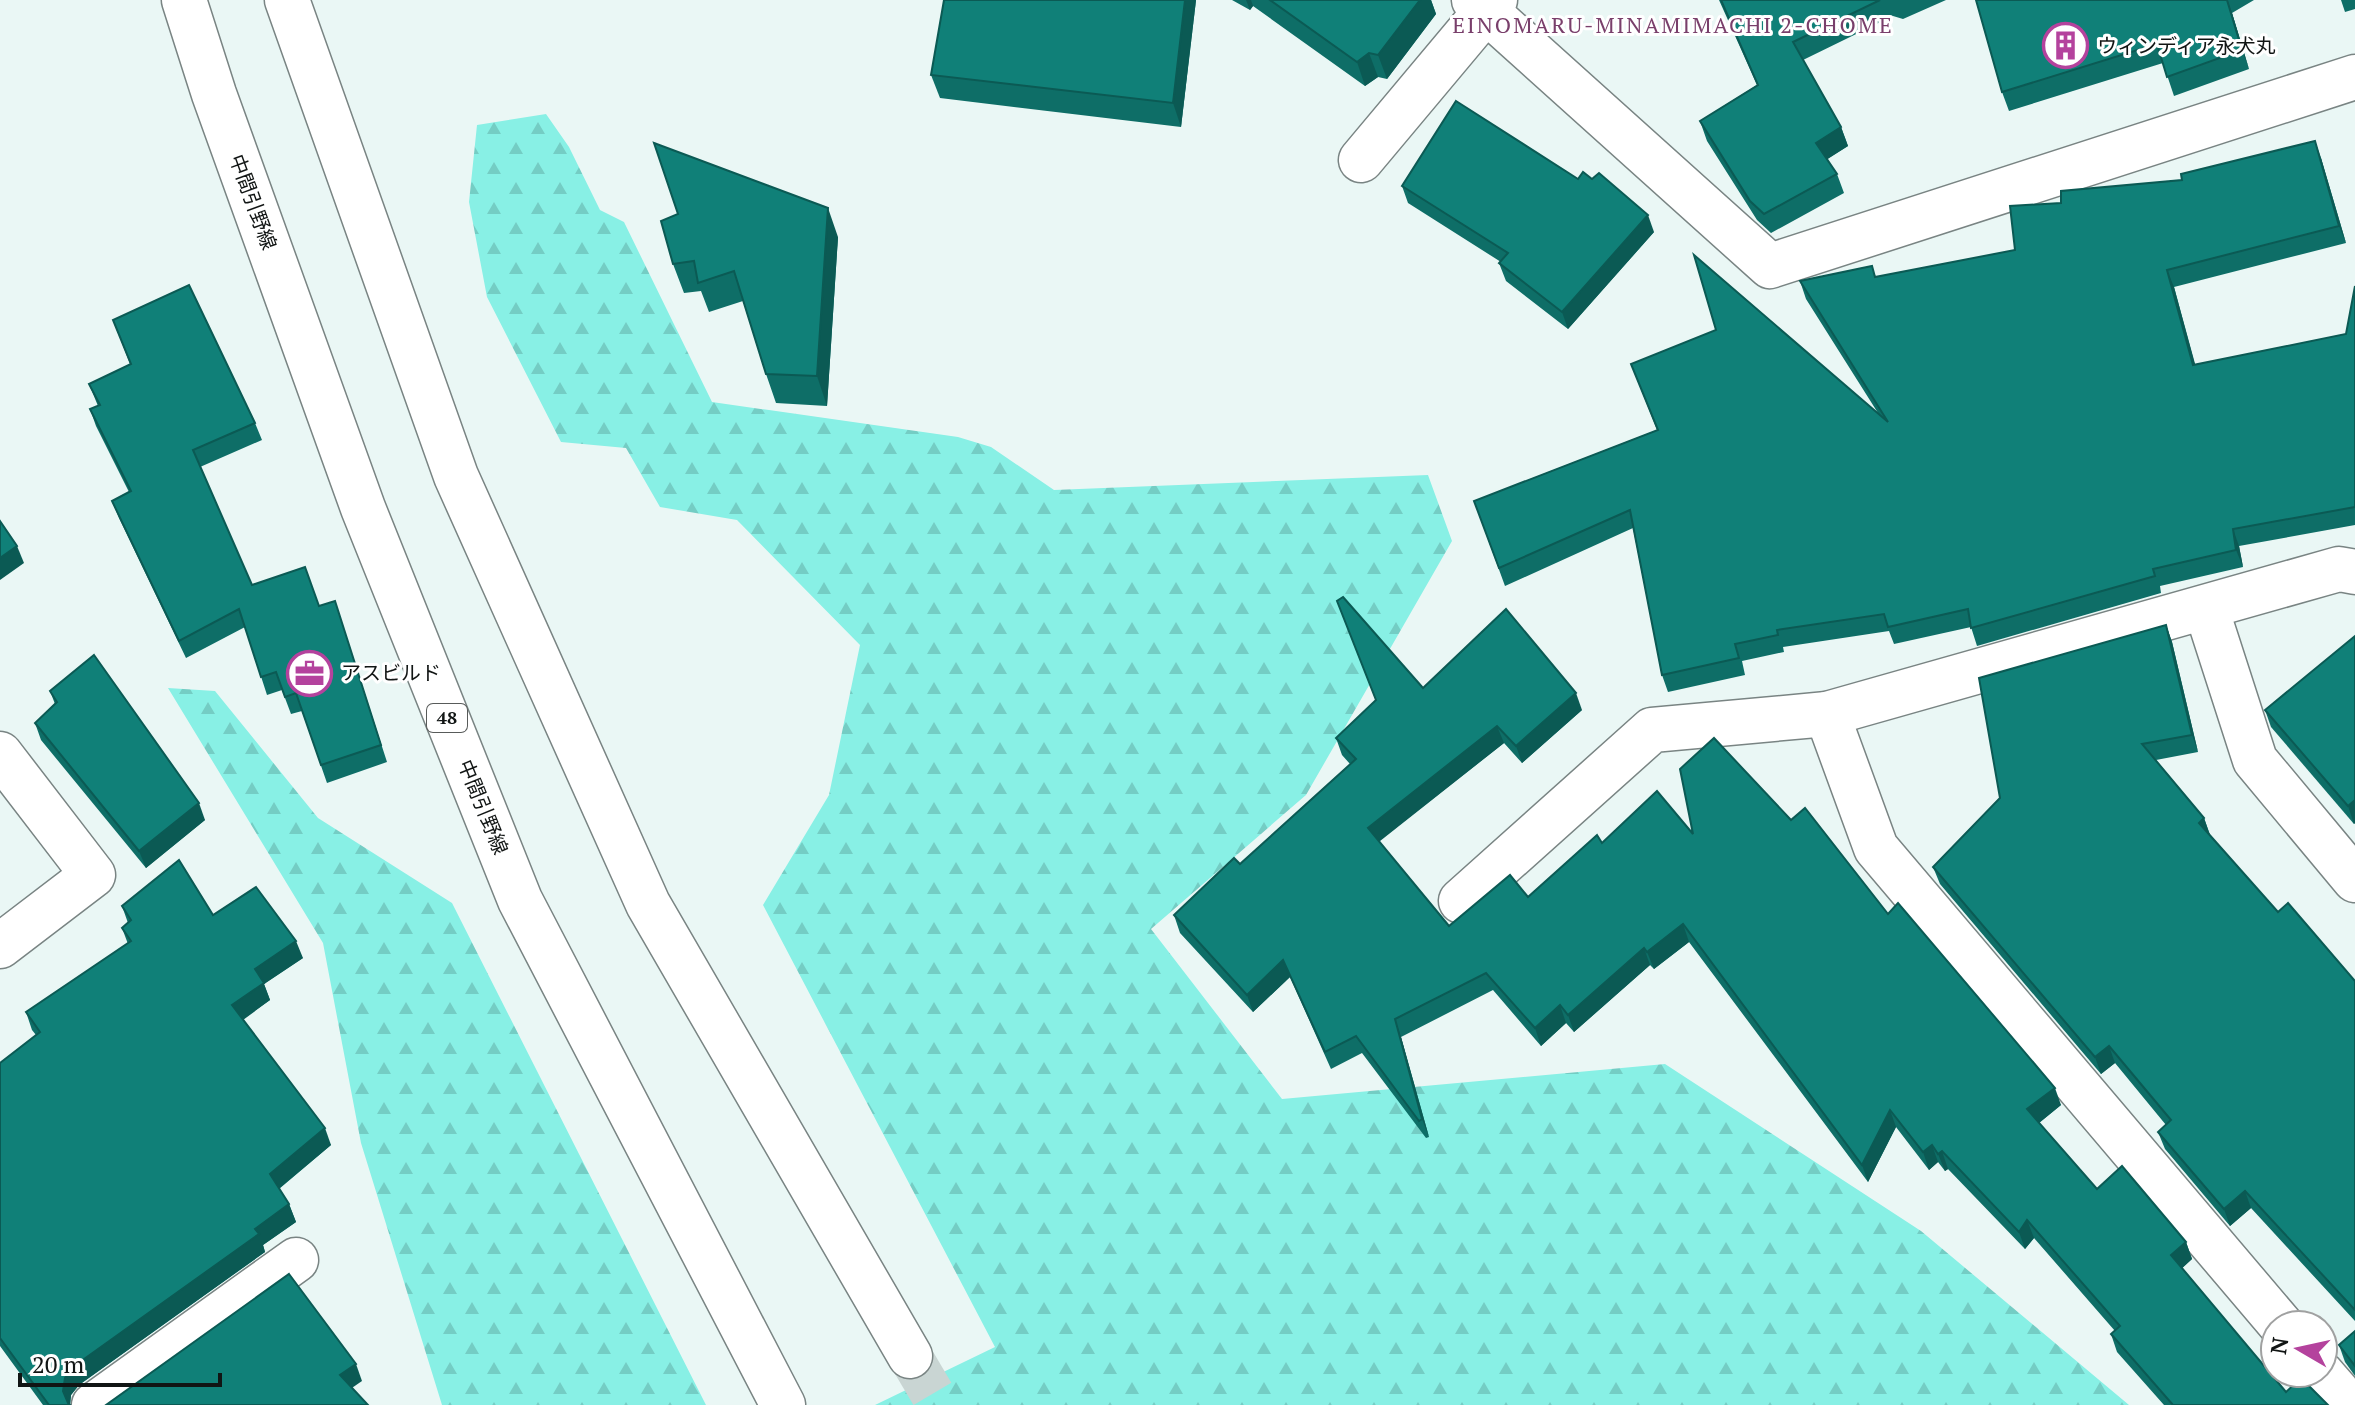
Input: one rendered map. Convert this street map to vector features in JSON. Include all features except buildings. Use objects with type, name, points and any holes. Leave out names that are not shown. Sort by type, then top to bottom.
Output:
[{"type":"street","name":"中間引野線","points":[[184,0],[219,109],[363,508],[520,900],[783,1405]]},
{"type":"street","points":[[287,0],[456,476],[648,904],[910,1356]]},
{"type":"street","points":[[1361,160],[1485,4],[1770,266],[2355,77]]},
{"type":"street","points":[[1461,901],[1652,730],[1827,714],[2339,569],[2355,572]]},
{"type":"street","points":[[2206,608],[2255,760],[2355,880]]},
{"type":"street","points":[[1827,714],[1876,848],[2267,1309]]},
{"type":"street","points":[[0,754],[93,875],[0,946]]},
{"type":"street","points":[[94,1405],[296,1260]]},
{"type":"street","points":[[2335,1389],[2349,1405]]},
{"type":"green space","points":[[546,114],[569,147],[600,210],[624,222],[712,402],[958,437],[991,447],[1054,490],[1428,475],[1452,541],[1306,795],[1151,929],[1282,1099],[1665,1064],[1921,1231],[2129,1405],[875,1405],[995,1347],[763,905],[829,795],[860,645],[737,520],[660,507],[626,448],[561,442],[487,297],[469,202],[477,125]]},
{"type":"green space","points":[[168,688],[215,691],[318,818],[452,903],[706,1405],[442,1405],[361,1143],[323,943]]},
{"type":"tunnel","points":[[910,1356],[939,1405]]},
{"type":"place","name":"ウィンディア永犬丸","points":[[2066,46]]},
{"type":"place","name":"アスビルド","points":[[310,673]]},
{"type":"district","name":"EINOMARU-MINAMIMACHI 2-CHOME","points":[[1673,25]]}]
